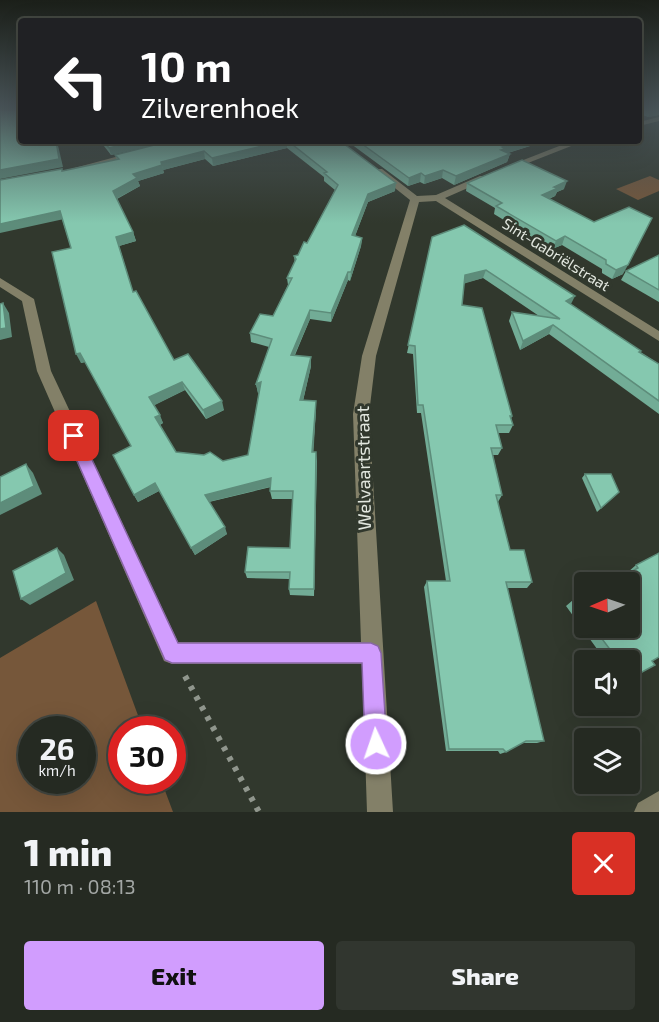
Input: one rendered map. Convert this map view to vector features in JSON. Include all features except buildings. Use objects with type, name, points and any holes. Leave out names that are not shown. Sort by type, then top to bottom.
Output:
[{"type":"street","points":[[373,166],[415,199],[438,198],[505,168],[561,148]]},
{"type":"street","points":[[43,177],[143,153]]},
{"type":"street","name":"Sint-Gabriëlstraat","points":[[438,198],[659,337]]},
{"type":"street","name":"Welvaartstraat","points":[[380,812],[361,414],[364,384],[389,282],[415,199]]},
{"type":"street","points":[[0,282],[28,299],[44,371],[172,653],[371,653]]},
{"type":"street","points":[[647,812],[659,804]]},
{"type":"path","points":[[172,653],[259,812]]},
{"type":"shaded area","points":[[650,176],[659,180],[659,191],[638,200],[616,189]]},
{"type":"shaded area","points":[[96,601],[138,716],[108,716],[108,794],[166,794],[173,812],[0,812],[0,658]]},
{"type":"route","points":[[74,436],[172,653],[371,653],[376,744]]}]
